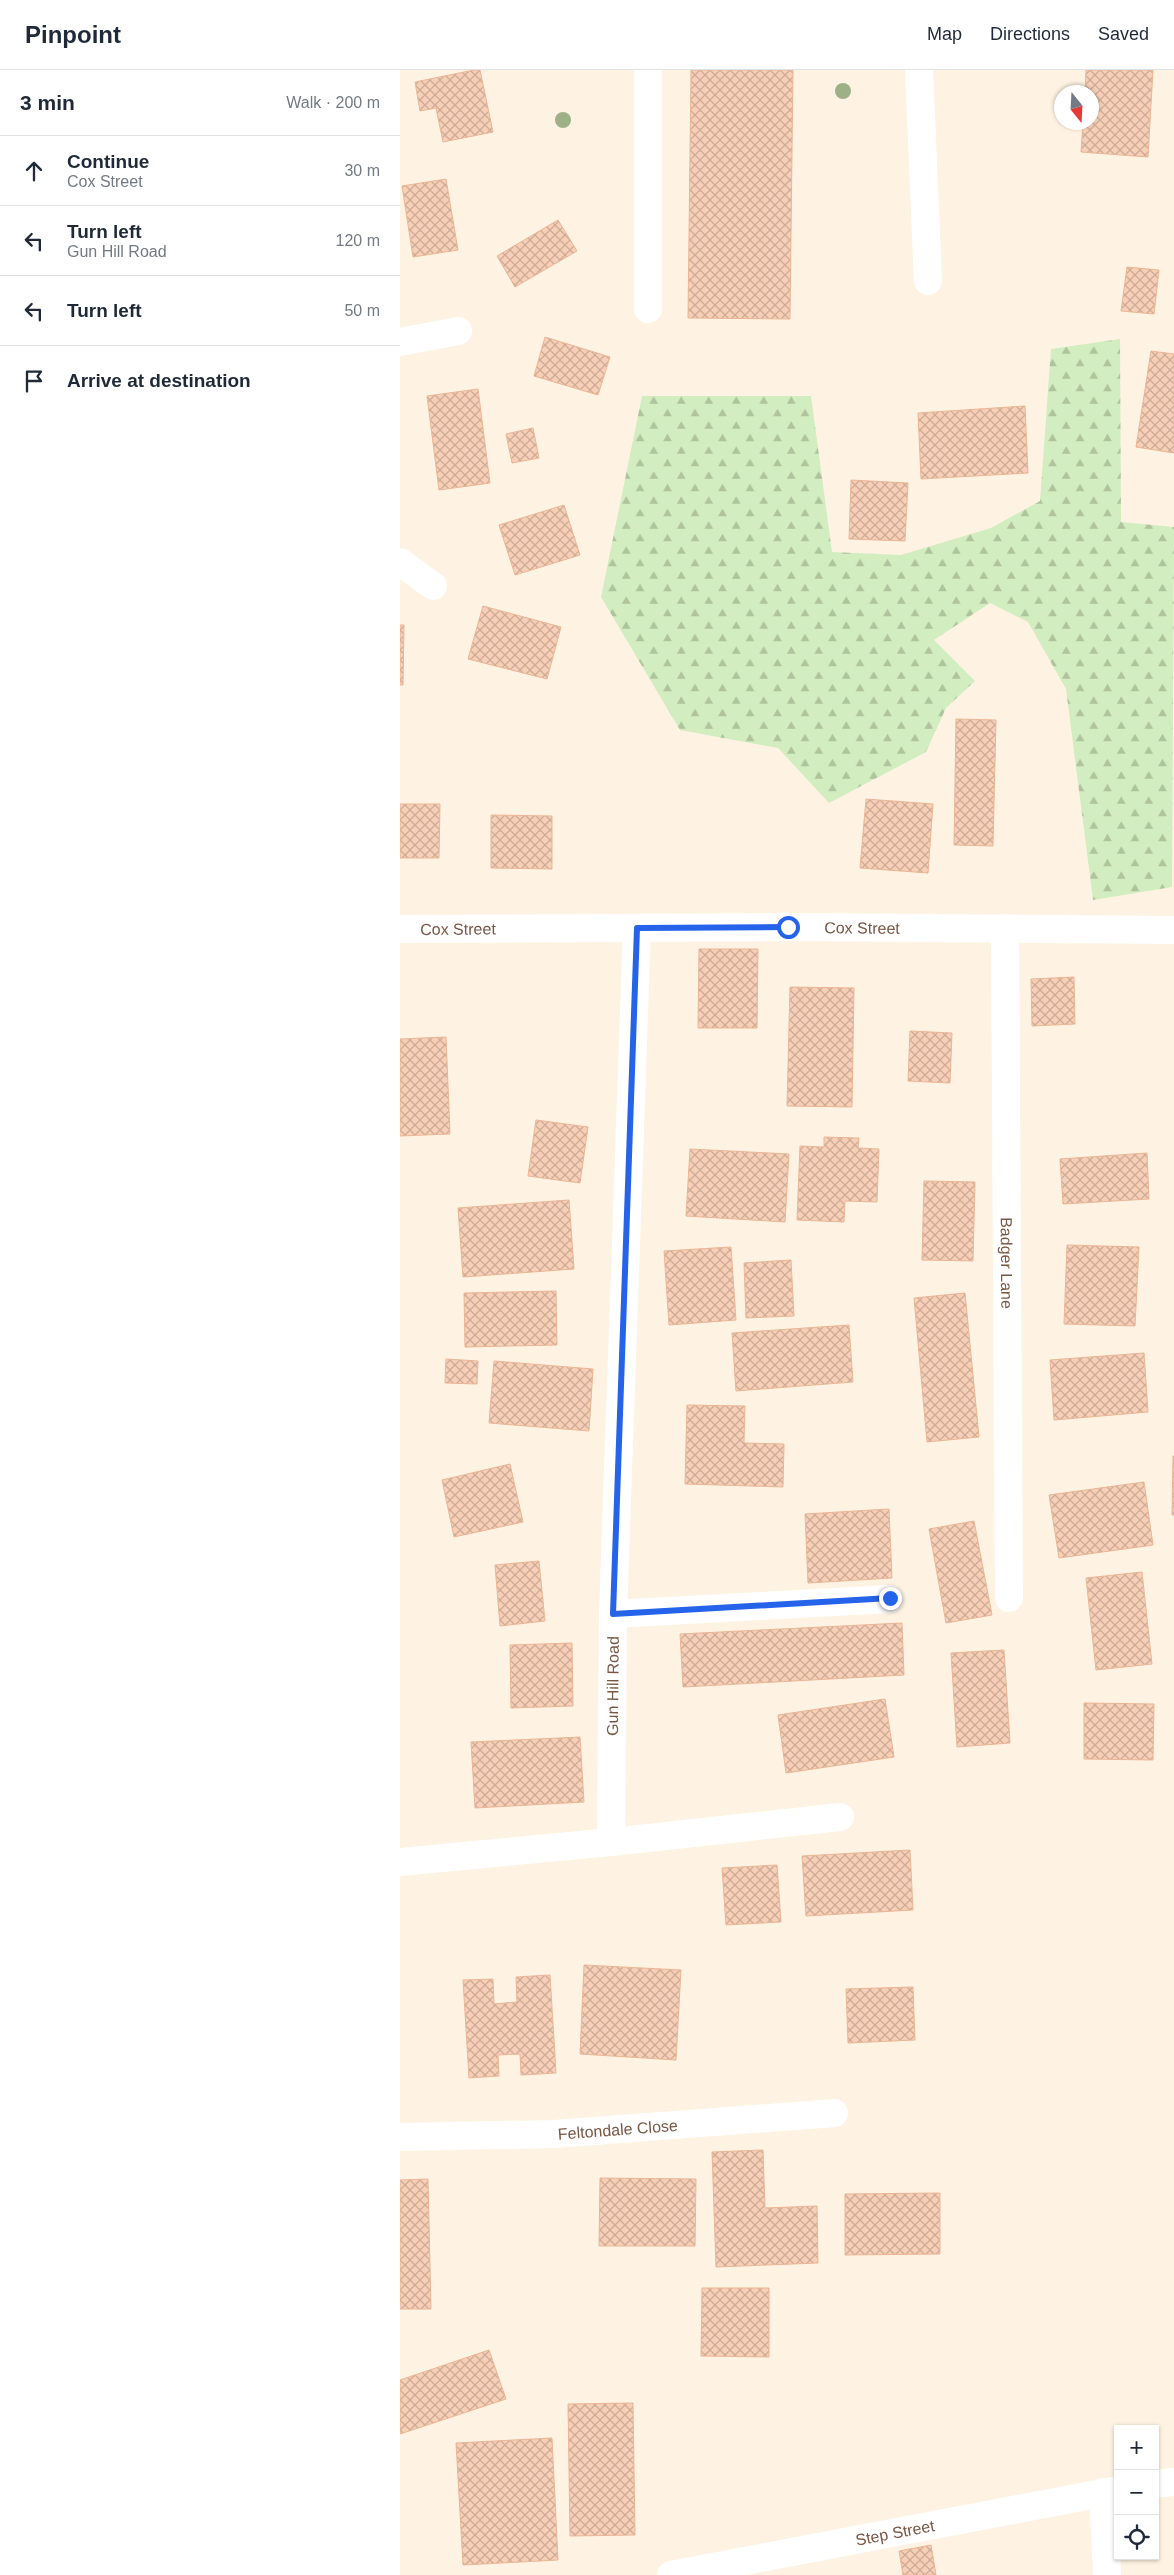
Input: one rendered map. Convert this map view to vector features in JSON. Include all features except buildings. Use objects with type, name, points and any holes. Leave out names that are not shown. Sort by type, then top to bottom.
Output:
[{"type":"street","points":[[648,70],[648,308]]},
{"type":"street","points":[[919,70],[928,281]]},
{"type":"street","points":[[400,342],[458,331]]},
{"type":"street","points":[[400,562],[433,586]]},
{"type":"street","name":"Gun Hill Road","points":[[611,1842],[613,1614],[637,928]]},
{"type":"street","name":"Cox Street","points":[[400,929],[1005,928],[1174,930]]},
{"type":"street","name":"Badger Lane","points":[[1005,928],[1009,1598]]},
{"type":"street","points":[[613,1614],[890,1598]]},
{"type":"street","points":[[400,1862],[611,1842],[840,1816]]},
{"type":"street","name":"Feltondale Close","points":[[400,2137],[555,2134],[834,2113]]},
{"type":"street","points":[[1159,2484],[1174,2482]]},
{"type":"street","points":[[1107,2575],[1110,2491]]},
{"type":"street","name":"Step Street","points":[[671,2575],[1110,2491]]},
{"type":"green space","points":[[1120,339],[1121,522],[1174,527],[1172,887],[1093,900],[1066,689],[1028,622],[990,603],[934,640],[975,681],[946,708],[926,752],[829,803],[778,748],[680,730],[601,597],[642,396],[811,396],[832,552],[901,555],[991,528],[1040,501],[1051,349]]},
{"type":"route","points":[[788,927],[637,928],[613,1614],[890,1598]]}]
